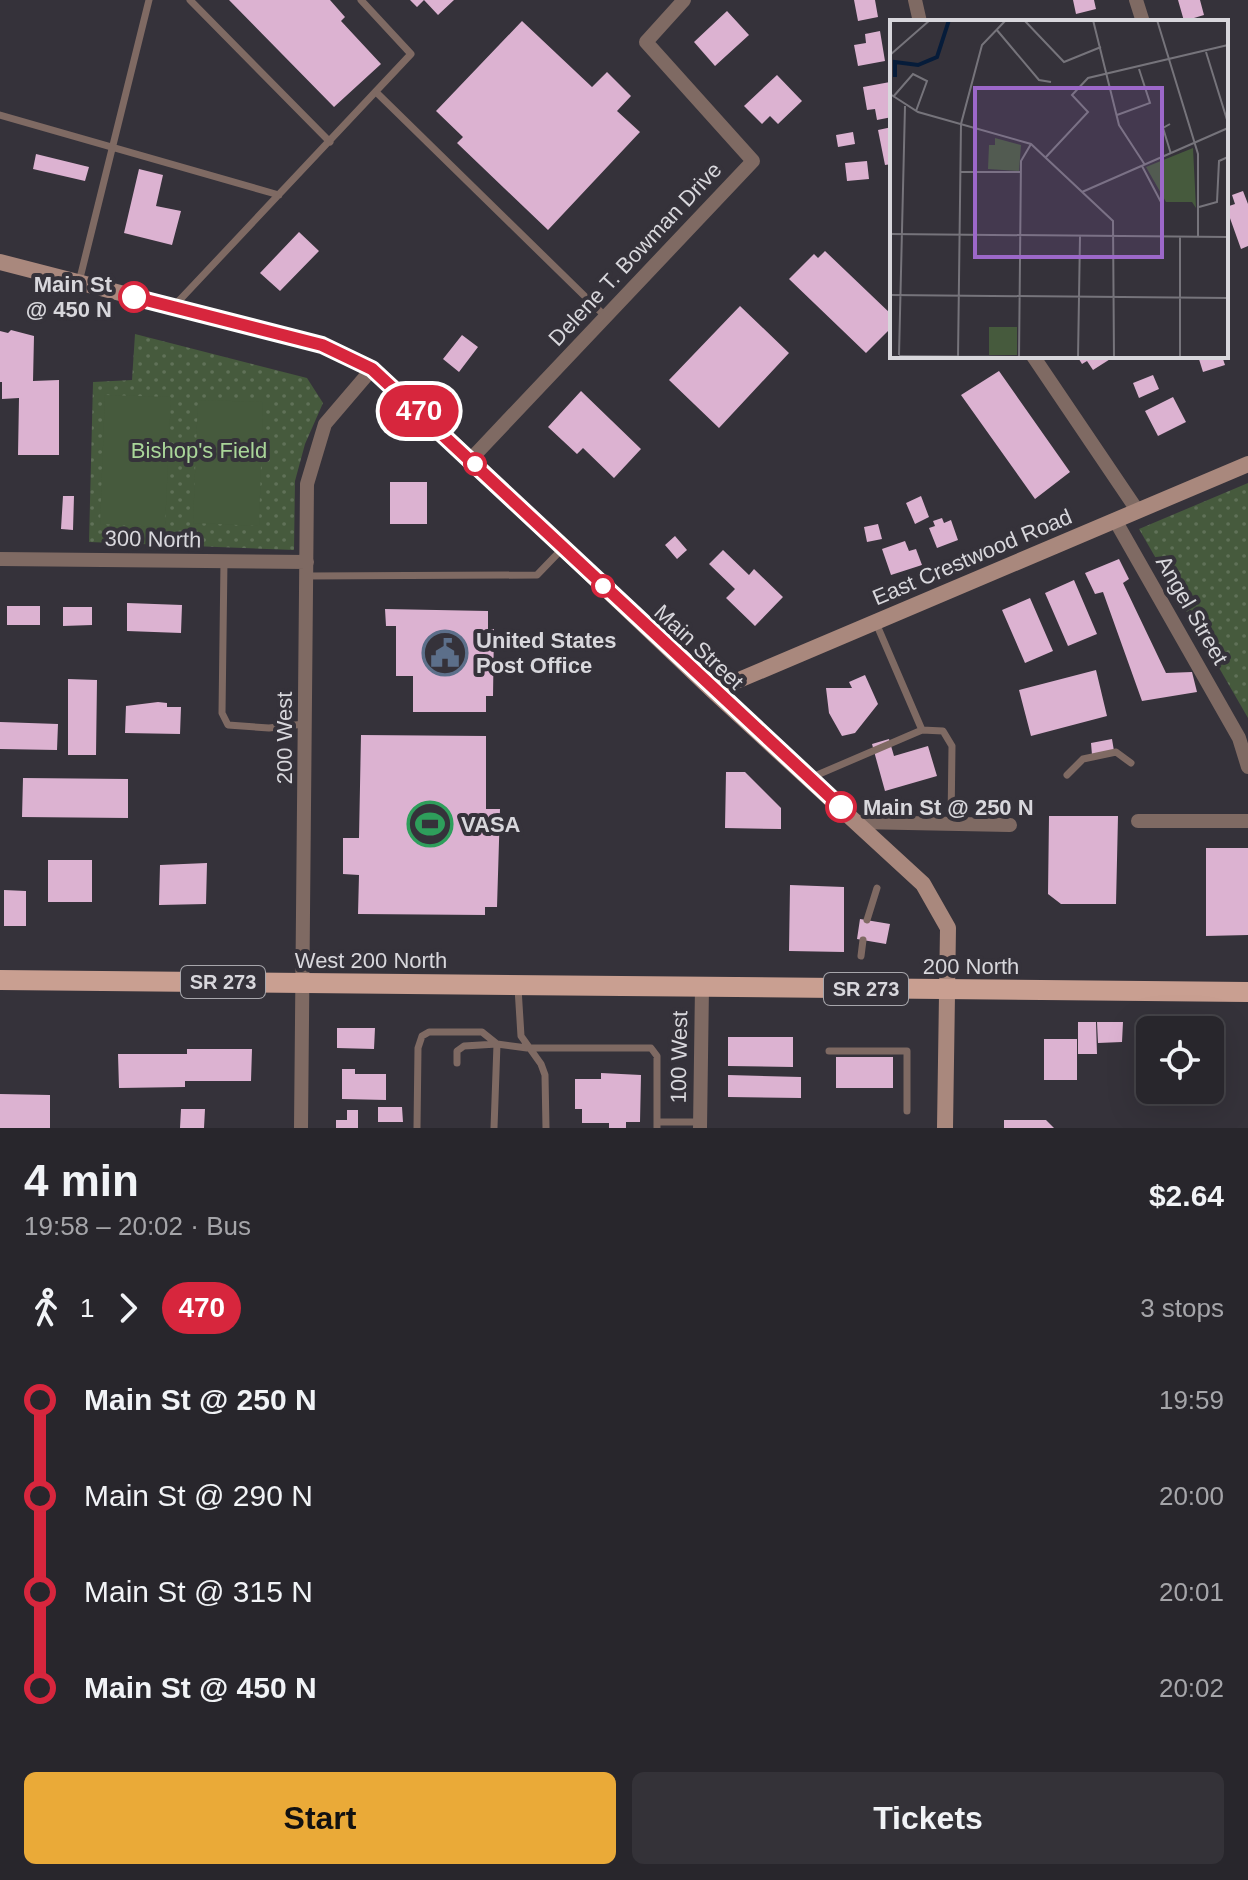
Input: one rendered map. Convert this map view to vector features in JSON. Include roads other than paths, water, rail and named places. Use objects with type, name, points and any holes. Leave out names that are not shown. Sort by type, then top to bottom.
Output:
[{"type":"main road","name":"Main Street","points":[[0,262],[322,345],[372,369],[471,459],[713,691],[923,884],[948,928],[945,1128]]},
{"type":"main road","name":"East Crestwood Road","points":[[713,691],[1248,464]]},
{"type":"main road","name":"West 200 North","points":[[0,980],[550,986]]},
{"type":"main road","name":"200 North","points":[[550,986],[1248,992]]},
{"type":"street","name":"Delene T. Bowman Drive","points":[[471,459],[753,161],[646,42],[684,0]]},
{"type":"street","points":[[915,0],[920,20]]},
{"type":"street","points":[[1136,0],[1142,20]]},
{"type":"street","points":[[1034,358],[1137,510]]},
{"type":"street","name":"200 West","points":[[301,1128],[307,484],[325,424],[372,369]]},
{"type":"street","name":"Angel Street","points":[[1115,520],[1239,738],[1248,767]]},
{"type":"street","name":"300 North","points":[[0,559],[224,561],[307,569]]},
{"type":"street","points":[[1138,821],[1248,821]]},
{"type":"street","points":[[856,822],[1010,825]]},
{"type":"street","name":"100 West","points":[[700,1125],[702,987]]},
{"type":"lane","points":[[79,282],[149,0]]},
{"type":"lane","points":[[190,0],[330,142]]},
{"type":"lane","points":[[174,307],[411,54],[361,0]]},
{"type":"lane","points":[[376,92],[606,317]]},
{"type":"lane","points":[[0,115],[279,195]]},
{"type":"lane","points":[[307,569],[537,575],[563,548]]},
{"type":"lane","points":[[224,561],[222,713],[228,725],[269,728],[306,724]]},
{"type":"lane","points":[[875,621],[922,730]]},
{"type":"lane","points":[[809,778],[922,730],[943,731],[952,746],[951,824]]},
{"type":"lane","points":[[1067,775],[1083,759],[1116,752],[1131,763]]},
{"type":"lane","points":[[867,920],[877,888]]},
{"type":"lane","points":[[861,956],[863,940]]},
{"type":"lane","points":[[518,985],[521,1036],[545,1075],[546,1128]]},
{"type":"lane","points":[[417,1128],[418,1048],[422,1036],[429,1032],[482,1032],[497,1044]]},
{"type":"lane","points":[[494,1128],[497,1044]]},
{"type":"lane","points":[[457,1063],[457,1051],[464,1046],[651,1048],[657,1056],[657,1125],[700,1125]]},
{"type":"lane","points":[[829,1051],[907,1051],[907,1111]]},
{"type":"place","name":"Main St @ 450 N","points":[[134,297]]},
{"type":"place","name":"United States Post Office","points":[[445,653]]},
{"type":"place","name":"Main St @ 250 N","points":[[841,807]]},
{"type":"place","name":"VASA","points":[[430,824]]},
{"type":"park label","name":"Bishop's Field","points":[[199,450]]}]
